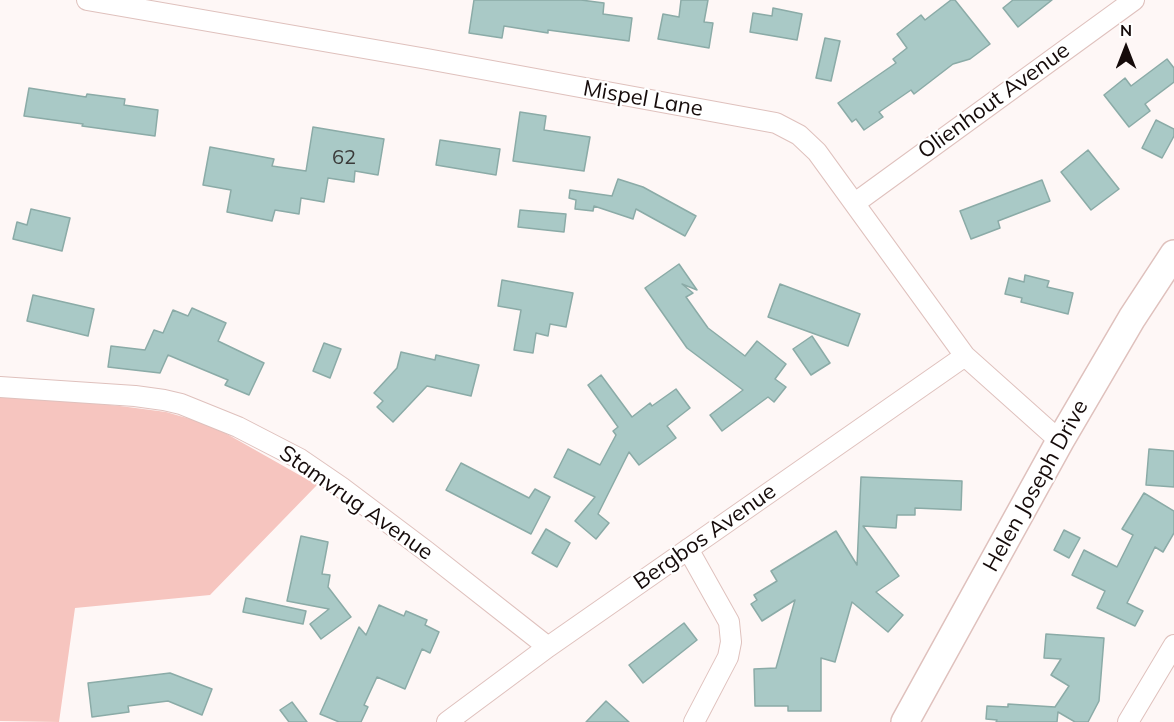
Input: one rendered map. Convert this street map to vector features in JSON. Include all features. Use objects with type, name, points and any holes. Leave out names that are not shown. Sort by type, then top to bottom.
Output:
[{"type":"street","name":"Mispel Lane","points":[[92,0],[776,123],[799,135],[817,152],[965,356],[1060,441]]},
{"type":"street","name":"Olienhout Avenue","points":[[855,203],[1126,2]]},
{"type":"street","name":"Helen Joseph Drive","points":[[905,722],[1060,441],[1132,318],[1174,254]]},
{"type":"street","name":"Bergbos Avenue","points":[[447,722],[548,647],[965,356]]},
{"type":"street","name":"Stamvrug Avenue","points":[[0,387],[164,400],[181,404],[238,427],[300,459],[341,487],[548,647]]},
{"type":"street","points":[[688,549],[729,622],[731,634],[728,657],[694,722]]},
{"type":"street","points":[[1128,722],[1174,645]]},
{"type":"shaded area","points":[[0,394],[166,412],[211,425],[317,485],[210,595],[75,608],[59,722],[0,721]]},
{"type":"building","points":[[474,0],[581,0],[604,3],[603,14],[632,18],[629,41],[504,26],[502,38],[469,33]]},
{"type":"building","points":[[681,0],[708,0],[704,22],[713,23],[709,48],[658,39],[663,14],[679,17]]},
{"type":"building","points":[[951,0],[955,0],[990,44],[970,59],[953,64],[914,94],[911,90],[879,112],[883,117],[864,130],[856,119],[852,122],[838,103],[896,63],[893,59],[907,48],[897,34],[921,15],[925,20]]},
{"type":"building","points":[[1013,0],[1052,0],[1018,27],[1003,8]]},
{"type":"building","points":[[773,8],[802,14],[797,40],[750,32],[753,13],[772,16]]},
{"type":"building","points":[[825,38],[840,41],[831,81],[816,78]]},
{"type":"building","points":[[1167,59],[1174,68],[1174,82],[1145,104],[1150,111],[1129,127],[1104,95],[1125,78],[1131,86]]},
{"type":"building","points":[[29,88],[86,97],[87,94],[125,99],[124,105],[158,110],[155,136],[24,116]]},
{"type":"building","points":[[520,112],[546,116],[544,130],[590,137],[584,171],[513,161]]},
{"type":"building","points":[[1156,120],[1174,129],[1174,136],[1162,158],[1142,148]]},
{"type":"building","points":[[313,127],[384,139],[378,175],[355,171],[354,182],[328,178],[324,202],[301,198],[299,214],[275,210],[272,221],[227,212],[231,190],[203,185],[210,147],[274,159],[272,166],[306,171]]},
{"type":"building","points":[[440,140],[500,149],[496,175],[436,165]]},
{"type":"building","points":[[1088,150],[1119,189],[1091,210],[1061,172]]},
{"type":"building","points":[[618,179],[643,187],[696,216],[685,236],[636,209],[633,219],[594,206],[593,211],[575,209],[576,200],[569,198],[570,190],[612,196]]},
{"type":"building","points":[[1042,180],[1050,201],[998,221],[1000,228],[971,239],[960,211]]},
{"type":"building","points":[[31,209],[70,218],[62,251],[13,239],[17,222],[27,225]]},
{"type":"building","points":[[520,210],[566,214],[564,232],[518,227]]},
{"type":"building","points":[[679,264],[697,290],[682,284],[693,293],[686,297],[708,328],[745,356],[757,341],[786,364],[775,379],[786,387],[774,402],[768,397],[722,431],[710,415],[743,390],[687,348],[645,288]]},
{"type":"building","points":[[1025,275],[1049,281],[1047,287],[1073,293],[1068,314],[1021,302],[1022,298],[1005,294],[1009,278],[1024,282]]},
{"type":"building","points":[[502,280],[573,293],[566,327],[550,324],[548,336],[536,333],[533,353],[514,350],[521,310],[498,306]]},
{"type":"building","points":[[780,284],[860,314],[848,346],[768,317]]},
{"type":"building","points":[[33,295],[94,309],[88,336],[27,321]]},
{"type":"building","points":[[192,308],[226,323],[218,341],[264,363],[249,395],[225,385],[228,380],[168,355],[160,373],[108,367],[111,346],[145,350],[154,330],[163,333],[173,310],[188,316]]},
{"type":"building","points":[[812,336],[830,363],[811,375],[793,349]]},
{"type":"building","points":[[324,343],[341,349],[330,378],[313,371]]},
{"type":"building","points":[[401,352],[435,360],[436,355],[479,365],[471,396],[427,386],[393,422],[377,407],[383,401],[374,393],[397,368]]},
{"type":"building","points":[[601,375],[632,417],[650,403],[652,406],[676,389],[690,408],[667,426],[676,438],[639,465],[629,452],[598,514],[609,523],[596,539],[575,521],[595,497],[554,477],[568,449],[600,465],[616,435],[613,431],[618,427],[588,385]]},
{"type":"building","points":[[1149,449],[1174,451],[1174,487],[1146,485]]},
{"type":"building","points":[[461,463],[529,498],[535,489],[550,497],[531,534],[446,490]]},
{"type":"building","points":[[861,477],[962,481],[961,510],[915,508],[915,515],[897,515],[896,528],[863,526],[899,576],[876,592],[903,615],[888,632],[852,602],[835,662],[821,658],[821,711],[788,711],[788,706],[755,706],[754,669],[776,668],[795,600],[762,621],[751,604],[757,600],[754,595],[777,581],[771,571],[836,531],[857,565]]},
{"type":"building","points":[[1144,493],[1174,511],[1174,533],[1163,552],[1155,547],[1127,603],[1143,611],[1135,626],[1097,608],[1105,591],[1072,575],[1084,550],[1117,567],[1133,535],[1122,529]]},
{"type":"building","points":[[546,529],[570,543],[557,567],[532,553]]},
{"type":"building","points":[[1064,530],[1080,538],[1069,558],[1054,550]]},
{"type":"building","points":[[301,536],[328,542],[322,574],[330,575],[328,587],[351,617],[321,639],[310,624],[329,609],[287,601]]},
{"type":"building","points":[[246,598],[306,611],[303,624],[243,612]]},
{"type":"building","points":[[379,605],[404,616],[406,611],[427,620],[425,625],[439,632],[430,653],[422,649],[405,689],[377,677],[364,705],[368,707],[361,722],[339,722],[320,714],[359,627],[366,635]]},
{"type":"building","points":[[684,623],[697,640],[643,683],[629,665]]},
{"type":"building","points":[[1046,634],[1104,638],[1099,701],[1088,722],[1075,722],[1058,712],[1057,722],[996,722],[997,720],[986,719],[987,706],[1008,707],[1008,704],[1055,707],[1069,686],[1051,675],[1061,659],[1044,658]]},
{"type":"building","points":[[170,673],[212,689],[202,715],[168,701],[128,706],[129,712],[92,717],[88,683]]},
{"type":"building","points":[[606,701],[629,722],[586,722]]},
{"type":"building","points":[[292,702],[307,722],[289,722],[280,710]]}]
